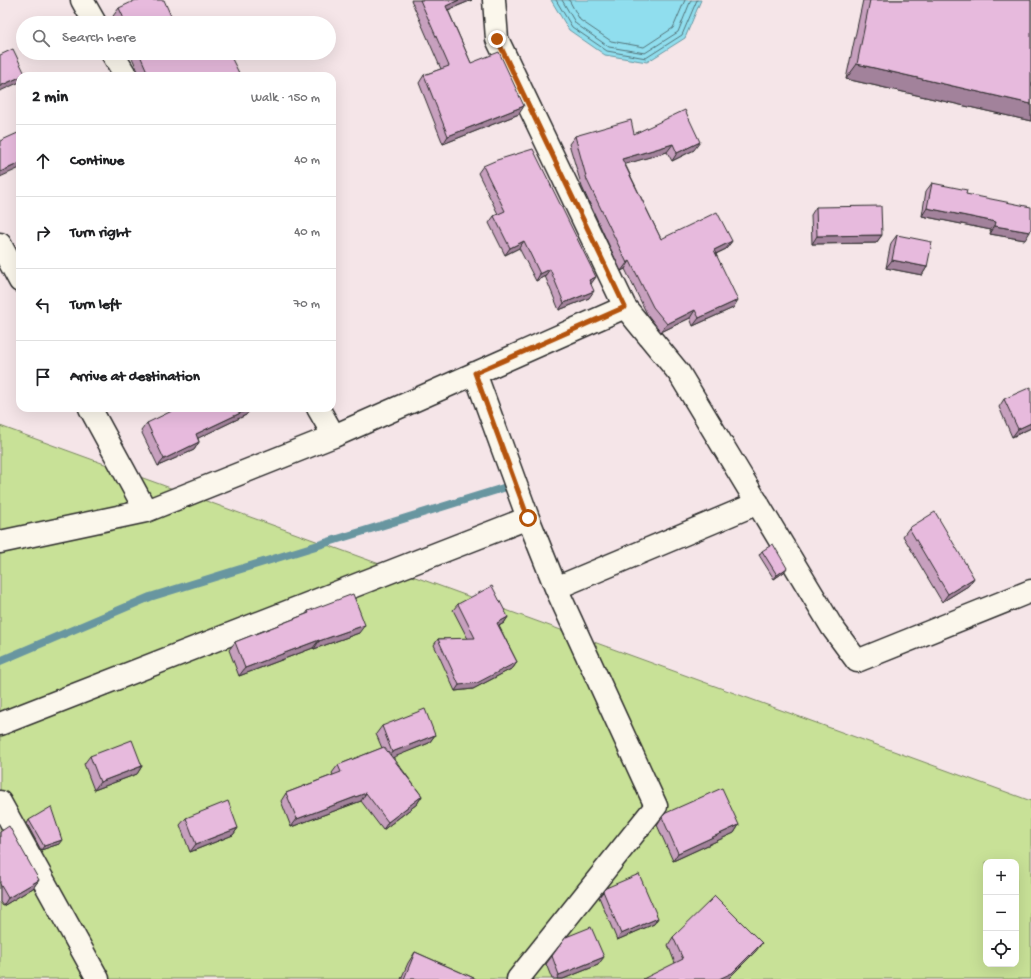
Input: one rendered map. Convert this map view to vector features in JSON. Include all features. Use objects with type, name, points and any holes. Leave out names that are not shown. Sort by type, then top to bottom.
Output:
[{"type":"street","points":[[82,0],[91,16]]},
{"type":"street","points":[[494,0],[497,39],[625,307],[679,373],[832,627],[857,661],[1031,591]]},
{"type":"street","points":[[116,60],[124,72]]},
{"type":"street","points":[[0,244],[16,274]]},
{"type":"street","points":[[0,542],[146,511],[334,436],[625,307]]},
{"type":"street","points":[[475,373],[528,518],[556,588],[656,806],[518,979]]},
{"type":"street","points":[[92,412],[146,511]]},
{"type":"street","points":[[320,412],[334,436]]},
{"type":"street","points":[[556,588],[758,503]]},
{"type":"street","points":[[0,724],[528,518]]},
{"type":"street","points":[[0,802],[98,979]]},
{"type":"green space","points":[[0,426],[1031,801],[1031,979],[0,979]]},
{"type":"water","points":[[551,0],[701,0],[685,38],[647,62],[605,55],[569,30]]},
{"type":"building","points":[[136,0],[164,0],[171,16],[123,16],[119,8]]},
{"type":"building","points":[[420,0],[459,0],[446,6],[471,63],[499,52],[524,106],[448,136],[424,75],[449,66]]},
{"type":"building","points":[[870,0],[1031,0],[1031,104],[857,64]]},
{"type":"building","points":[[13,49],[16,55],[16,60],[18,60],[24,72],[16,72],[16,79],[0,86],[0,55]]},
{"type":"building","points":[[142,60],[232,60],[238,72],[147,72]]},
{"type":"building","points":[[685,110],[700,142],[677,153],[673,144],[622,159],[661,239],[717,212],[732,241],[714,250],[738,300],[699,318],[695,310],[667,324],[653,307],[630,261],[627,263],[587,180],[575,136],[631,120],[634,134]]},
{"type":"building","points":[[16,134],[16,165],[0,172],[0,141]]},
{"type":"building","points":[[533,149],[596,277],[589,280],[594,291],[564,303],[550,269],[540,274],[524,241],[510,248],[494,216],[505,211],[483,166]]},
{"type":"building","points":[[932,183],[967,190],[966,194],[1031,207],[1030,232],[995,226],[996,222],[927,208]]},
{"type":"building","points":[[881,206],[882,235],[817,236],[816,207]]},
{"type":"building","points":[[897,235],[932,242],[927,267],[892,260]]},
{"type":"building","points":[[1031,387],[1031,423],[1018,429],[1004,399]]},
{"type":"building","points":[[170,412],[243,412],[196,434],[199,442],[164,459],[147,423]]},
{"type":"building","points":[[935,512],[974,578],[948,594],[909,528]]},
{"type":"building","points":[[773,544],[787,568],[777,575],[762,551]]},
{"type":"building","points":[[492,586],[508,617],[497,623],[517,662],[477,683],[459,685],[438,639],[475,638],[458,604]]},
{"type":"building","points":[[353,594],[365,625],[319,640],[245,668],[235,642],[309,613],[308,611]]},
{"type":"building","points":[[425,709],[435,735],[392,752],[382,726]]},
{"type":"building","points":[[132,740],[142,766],[100,782],[90,756]]},
{"type":"building","points":[[384,747],[422,796],[388,822],[366,793],[297,819],[286,793],[341,772],[338,765]]},
{"type":"building","points":[[722,788],[739,825],[678,853],[662,817],[666,813]]},
{"type":"building","points":[[228,801],[238,828],[196,844],[186,818]]},
{"type":"building","points":[[51,807],[62,840],[44,846],[29,820]]},
{"type":"building","points":[[9,826],[39,880],[8,898],[0,884],[0,832]]},
{"type":"building","points":[[639,874],[658,918],[621,934],[603,891],[606,888]]},
{"type":"building","points":[[715,896],[762,943],[732,973],[719,979],[643,979],[683,959],[673,937]]},
{"type":"building","points":[[591,927],[604,957],[559,975],[552,956],[566,937]]},
{"type":"building","points":[[415,952],[476,979],[404,979]]},
{"type":"waterway","points":[[0,661],[150,597],[513,485]]},
{"type":"route","points":[[497,39],[625,307],[475,373],[528,518]]}]
